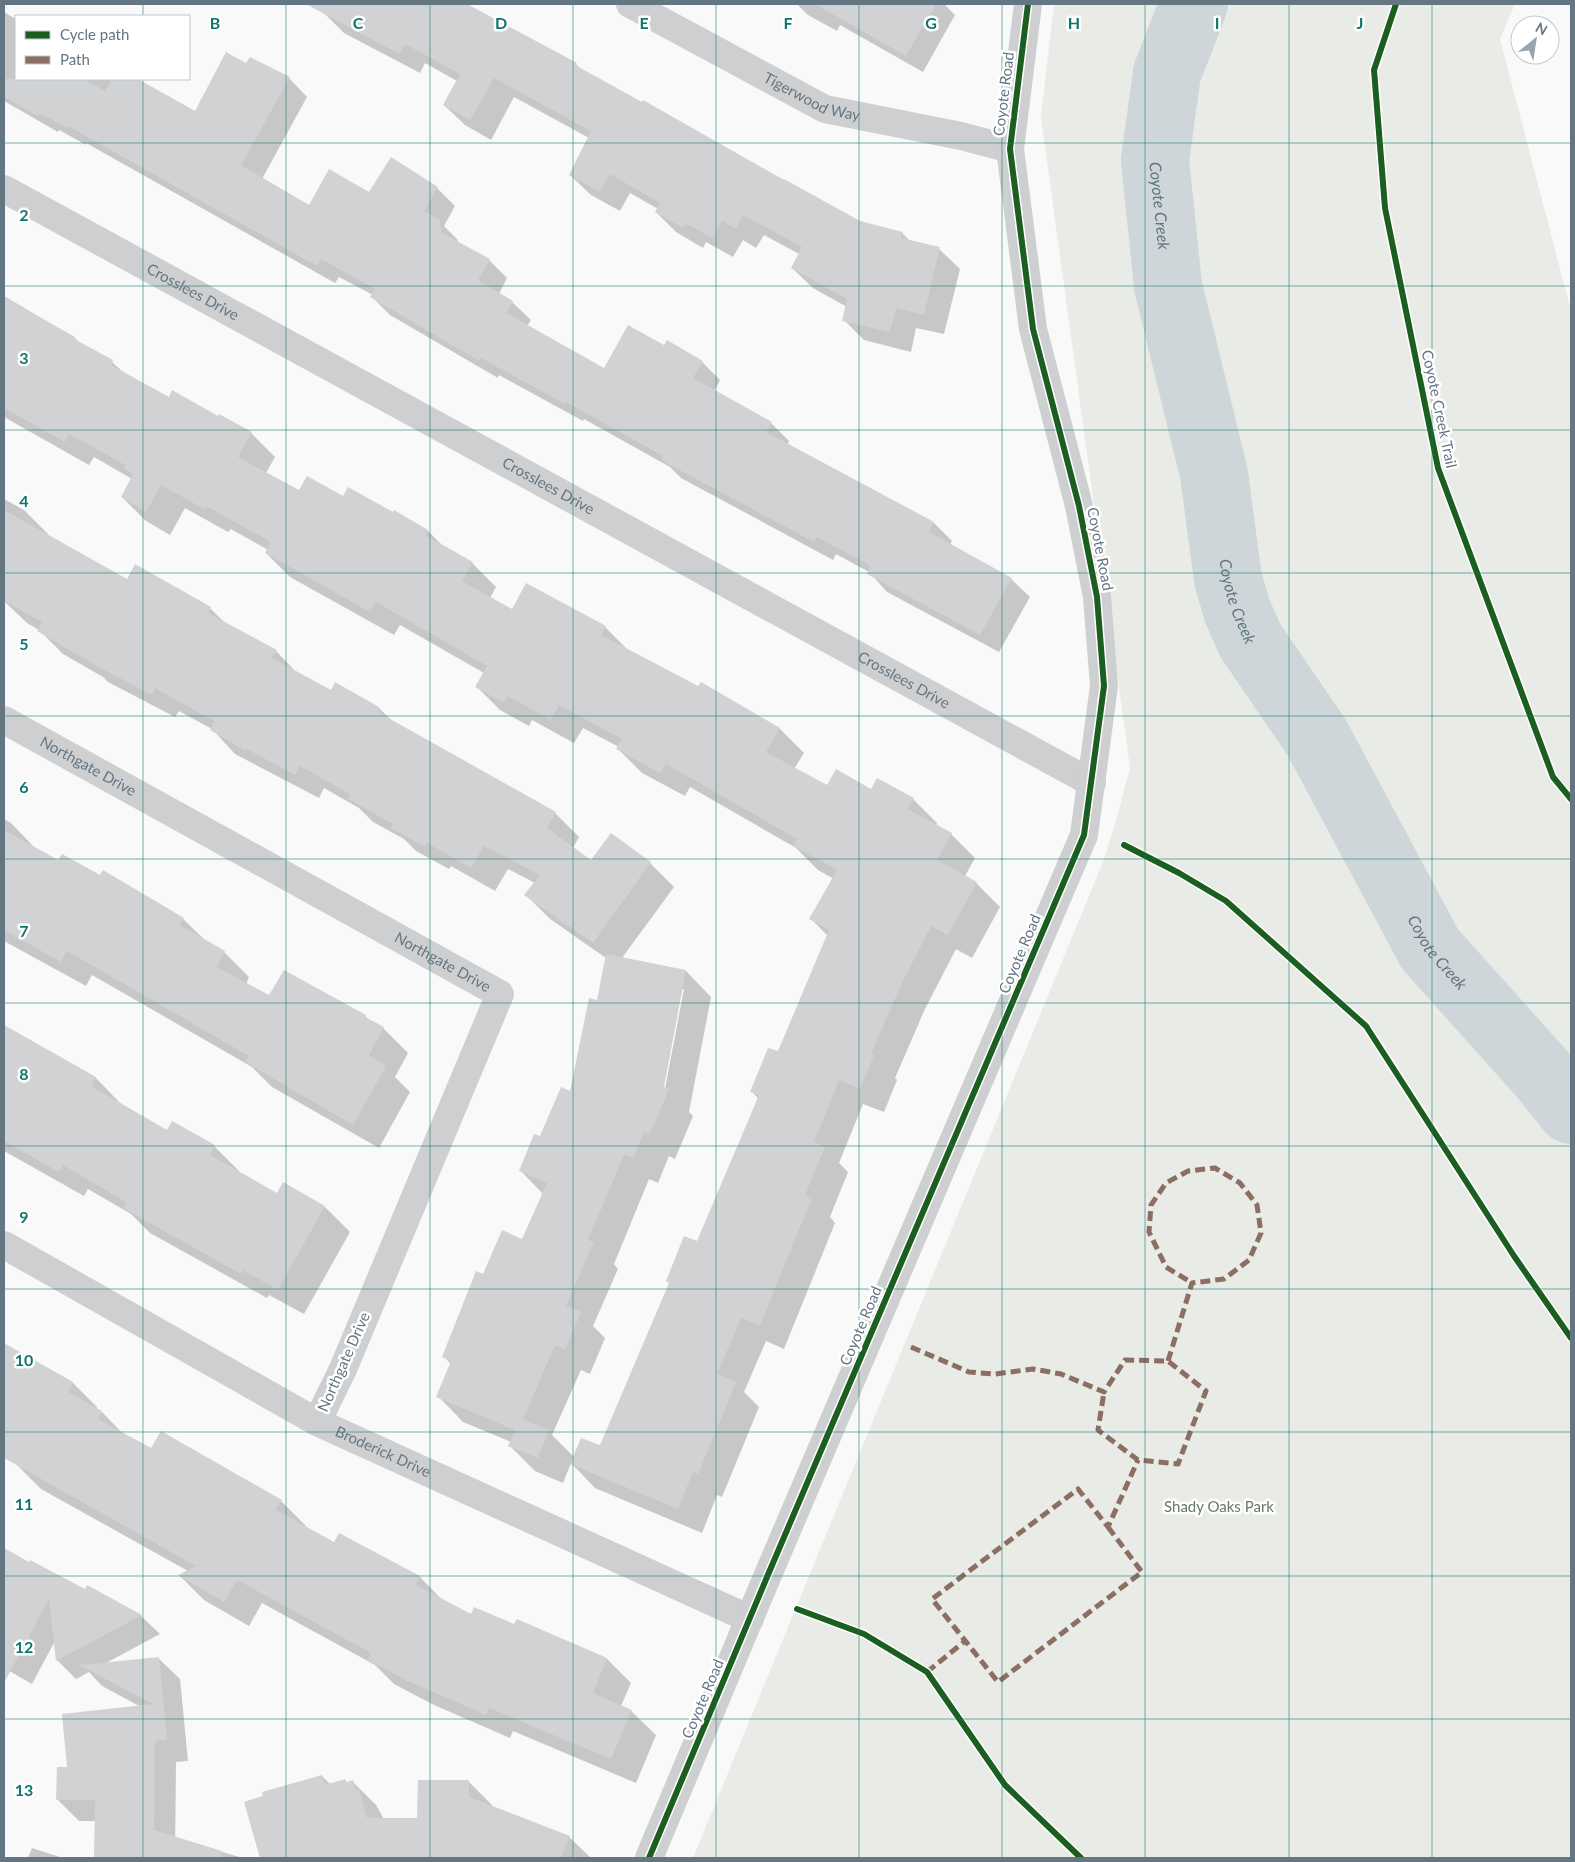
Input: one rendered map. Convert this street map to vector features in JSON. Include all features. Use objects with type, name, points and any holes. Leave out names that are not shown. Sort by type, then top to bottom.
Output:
[{"type":"street","name":"Tigerwood Way","points":[[630,4],[662,12],[825,109],[961,136],[1010,149]]},
{"type":"street","name":"Coyote Road","points":[[649,1858],[1084,835],[1104,686],[1097,597],[1080,506],[1033,330],[1010,149],[1028,4]]},
{"type":"street","name":"Crosslees Drive","points":[[4,189],[1092,782]]},
{"type":"street","name":"Northgate Drive","points":[[4,720],[500,994],[343,1369],[317,1422]]},
{"type":"street","name":"Broderick Drive","points":[[4,1245],[317,1422],[750,1619]]},
{"type":"green space","name":"Shady Oaks Park","points":[[1054,4],[1515,4],[1500,39],[1571,311],[1571,1858],[693,1858],[1103,862],[1130,768],[1041,117]]},
{"type":"building","points":[[306,4],[467,4],[577,63],[575,65],[642,102],[643,100],[860,221],[903,232],[901,238],[940,247],[924,315],[896,308],[890,332],[842,321],[847,299],[791,268],[802,247],[743,215],[736,229],[722,221],[713,238],[685,223],[683,228],[655,212],[660,203],[610,174],[600,192],[569,175],[591,131],[494,78],[470,120],[443,105],[460,74],[405,44],[399,54]]},
{"type":"building","points":[[815,4],[936,4],[906,56]]},
{"type":"building","points":[[226,52],[246,63],[250,57],[290,77],[241,165],[309,205],[329,169],[369,192],[391,157],[438,187],[424,211],[439,219],[442,233],[490,259],[478,280],[513,301],[506,313],[604,368],[628,325],[664,345],[667,340],[703,361],[693,378],[772,422],[766,432],[934,522],[929,532],[1012,578],[980,635],[867,574],[871,566],[817,537],[814,542],[661,460],[663,456],[566,402],[565,404],[481,358],[479,361],[370,297],[375,289],[321,259],[317,266],[68,126],[67,128],[40,113],[38,116],[4,97],[4,79],[86,80],[105,91],[111,80],[140,80],[195,111]]},
{"type":"building","points":[[4,297],[113,360],[111,365],[169,397],[172,390],[218,416],[219,414],[252,432],[238,457],[299,490],[307,476],[343,496],[348,487],[393,512],[394,510],[428,530],[425,535],[473,562],[462,581],[512,609],[526,583],[606,626],[601,635],[698,686],[701,682],[780,728],[766,752],[827,785],[836,769],[871,789],[877,778],[914,798],[908,809],[952,833],[937,860],[977,882],[948,935],[931,926],[901,985],[871,1054],[874,1055],[860,1089],[839,1080],[814,1142],[825,1147],[805,1195],[812,1198],[760,1325],[741,1318],[717,1374],[736,1382],[698,1474],[693,1472],[678,1509],[570,1464],[581,1438],[600,1445],[669,1283],[666,1281],[684,1236],[697,1241],[759,1095],[750,1092],[768,1048],[778,1051],[829,930],[809,919],[837,870],[793,846],[797,839],[666,764],[660,773],[616,749],[622,739],[559,705],[550,720],[508,696],[504,703],[475,687],[487,666],[376,602],[370,612],[265,553],[271,542],[206,506],[204,509],[161,485],[146,512],[121,497],[133,474],[124,469],[125,465],[69,434],[65,442],[4,408]]},
{"type":"building","points":[[4,510],[127,579],[135,564],[211,607],[208,613],[277,650],[272,658],[331,690],[335,682],[379,707],[377,710],[383,715],[556,812],[547,828],[591,860],[611,833],[651,862],[593,943],[524,895],[540,875],[484,846],[471,868],[427,843],[425,847],[391,828],[393,824],[348,799],[350,794],[300,766],[295,775],[247,749],[246,751],[210,730],[214,721],[155,688],[152,695],[118,678],[37,631],[42,622],[4,601]]},
{"type":"building","points":[[4,830],[58,860],[62,854],[100,875],[103,870],[184,918],[180,925],[225,951],[217,967],[269,995],[284,970],[366,1015],[365,1017],[384,1027],[369,1055],[386,1066],[353,1125],[245,1062],[249,1056],[67,951],[61,962],[4,930]]},
{"type":"building","points":[[606,954],[686,970],[664,1087],[669,1089],[650,1134],[644,1132],[633,1158],[624,1155],[588,1240],[594,1242],[566,1306],[581,1312],[565,1350],[555,1345],[523,1419],[549,1430],[538,1458],[508,1446],[515,1430],[436,1397],[451,1361],[442,1357],[476,1271],[483,1274],[502,1230],[522,1239],[547,1183],[519,1171],[534,1134],[540,1136],[561,1087],[570,1091],[589,998],[597,1000]]},
{"type":"building","points":[[4,1025],[96,1077],[91,1086],[167,1130],[172,1121],[215,1145],[210,1155],[277,1193],[283,1182],[325,1206],[278,1290],[243,1270],[241,1274],[123,1208],[126,1202],[63,1165],[59,1172],[4,1141]]},
{"type":"building","points":[[4,1343],[73,1382],[68,1392],[102,1411],[98,1419],[151,1448],[161,1431],[282,1500],[276,1510],[334,1542],[339,1533],[420,1576],[416,1585],[471,1614],[474,1607],[514,1624],[517,1619],[607,1658],[593,1693],[632,1710],[611,1759],[489,1708],[486,1715],[408,1681],[368,1660],[371,1653],[237,1580],[224,1602],[178,1575],[196,1566],[4,1458]]},
{"type":"building","points":[[4,1548],[85,1589],[87,1585],[142,1615],[56,1661],[49,1599],[4,1683]]},
{"type":"building","points":[[159,1657],[167,1739],[155,1741],[154,1830],[222,1851],[221,1858],[94,1858],[95,1800],[56,1800],[57,1767],[67,1767],[62,1714],[153,1704],[79,1665]]},
{"type":"building","points":[[322,1775],[325,1785],[345,1779],[346,1782],[353,1780],[355,1790],[359,1789],[367,1818],[417,1818],[418,1780],[469,1780],[469,1797],[570,1836],[561,1858],[260,1858],[244,1802],[263,1796],[262,1792]]},
{"type":"waterway","name":"Coyote Creek","points":[[1194,4],[1167,73],[1155,160],[1168,286],[1214,474],[1228,579],[1237,610],[1250,640],[1317,738],[1430,949],[1543,1075],[1571,1110]]},
{"type":"marked path","points":[[1168,1361],[1192,1283],[1224,1279],[1249,1260],[1261,1233],[1257,1205],[1240,1183],[1215,1168],[1188,1171],[1166,1183],[1151,1205],[1149,1232],[1166,1267],[1192,1283]]},
{"type":"marked path","points":[[911,1347],[969,1372],[995,1374],[1033,1369],[1061,1374],[1104,1392],[1125,1360],[1168,1361],[1206,1391],[1178,1464],[1138,1460],[1098,1430],[1104,1392]]},
{"type":"marked path","points":[[1108,1527],[1142,1572],[998,1682],[932,1599],[1078,1489],[1108,1527],[1138,1460]]},
{"type":"marked path","points":[[927,1672],[965,1641]]},
{"type":"cycle path","points":[[649,1858],[1084,835],[1104,686],[1097,597],[1079,506],[1033,329],[1010,149],[1028,4]]},
{"type":"cycle path","name":"Coyote Creek Trail","points":[[1396,4],[1374,70],[1385,208],[1438,468],[1553,777],[1571,799]]},
{"type":"cycle path","points":[[1124,845],[1179,873],[1226,901],[1366,1026],[1514,1256],[1571,1338]]},
{"type":"cycle path","points":[[797,1609],[864,1634],[927,1672],[1005,1785],[1081,1858]]}]
